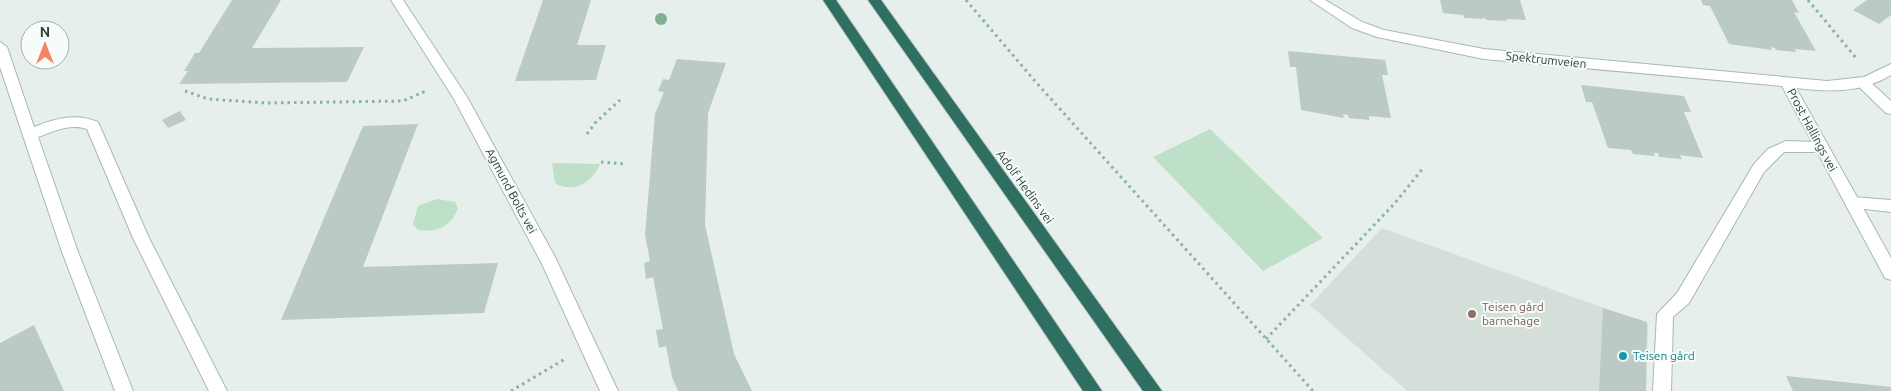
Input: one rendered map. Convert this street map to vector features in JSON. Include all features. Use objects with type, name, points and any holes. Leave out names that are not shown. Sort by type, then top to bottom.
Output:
[{"type":"highway","points":[[829,0],[1093,391]]},
{"type":"highway","name":"Adolf Hedins vei","points":[[874,0],[1153,391]]},
{"type":"street","name":"Agmund Bolts vei","points":[[397,0],[449,81],[549,262],[609,391]]},
{"type":"street","name":"Spektrumveien","points":[[1316,0],[1357,25],[1382,34],[1484,54],[1786,82]]},
{"type":"street","points":[[0,47],[70,252],[124,391]]},
{"type":"street","points":[[1891,68],[1869,81],[1891,109]]},
{"type":"street","name":"Prost Hallings vei","points":[[1786,82],[1853,86],[1869,81]]},
{"type":"street","name":"Prost Hallings vei","points":[[1786,82],[1891,273]]},
{"type":"street","points":[[30,134],[65,122],[76,121],[93,126],[141,238],[218,391]]},
{"type":"street","points":[[1662,391],[1665,314],[1683,298],[1759,168],[1769,154],[1778,147],[1821,147]]},
{"type":"street","points":[[1853,204],[1891,206]]},
{"type":"path","points":[[966,0],[1034,80],[1313,391]]},
{"type":"path","points":[[1808,0],[1869,81]]},
{"type":"path","points":[[185,91],[208,99],[232,102],[403,101],[449,81]]},
{"type":"path","points":[[587,134],[620,100]]},
{"type":"path","points":[[601,162],[626,164]]},
{"type":"path","points":[[1266,339],[1395,204],[1424,168]]},
{"type":"path","points":[[511,391],[588,347]]},
{"type":"shaded area","name":"Teisen gård barnehage","points":[[1382,228],[1648,324],[1646,391],[1407,391],[1310,305]]},
{"type":"green space","points":[[1210,129],[1323,238],[1263,271],[1153,157]]},
{"type":"green space","points":[[552,163],[600,164],[592,177],[582,185],[569,187],[555,183]]},
{"type":"green space","points":[[437,199],[455,202],[458,208],[455,215],[443,227],[425,231],[418,230],[413,224],[418,206]]},
{"type":"building","points":[[232,0],[281,0],[252,48],[364,47],[347,82],[179,84],[188,71],[184,71],[195,53],[199,53]]},
{"type":"building","points":[[543,0],[591,0],[577,45],[606,45],[596,80],[515,81]]},
{"type":"building","points":[[1440,0],[1520,0],[1526,20],[1487,20],[1483,17],[1483,19],[1464,18],[1463,15],[1443,13]]},
{"type":"building","points":[[1701,0],[1792,0],[1799,13],[1794,12],[1816,51],[1795,49],[1796,52],[1776,50],[1771,47],[1772,50],[1729,44],[1710,6],[1703,5]]},
{"type":"building","points":[[1867,0],[1891,0],[1891,15],[1879,24],[1853,10]]},
{"type":"building","points":[[1288,51],[1385,60],[1388,75],[1382,75],[1391,118],[1369,116],[1369,120],[1349,118],[1348,115],[1343,114],[1344,118],[1301,110],[1296,67],[1290,67]]},
{"type":"building","points":[[677,59],[726,63],[708,113],[705,225],[734,354],[752,391],[678,391],[672,377],[666,346],[659,348],[656,330],[663,329],[653,277],[646,279],[644,263],[650,261],[645,235],[655,114],[664,92],[658,91],[663,79],[669,80]]},
{"type":"building","points":[[1581,85],[1684,96],[1691,112],[1684,112],[1703,158],[1680,155],[1682,159],[1659,157],[1658,153],[1654,153],[1655,156],[1633,154],[1631,150],[1608,148],[1592,102],[1586,102]]},
{"type":"building","points":[[180,111],[186,120],[168,128],[162,120]]},
{"type":"building","points":[[418,124],[363,267],[498,263],[484,313],[281,320],[363,126]]},
{"type":"building","name":"Teisen gård","points":[[1603,308],[1647,322],[1646,391],[1599,391]]},
{"type":"building","points":[[34,325],[64,391],[0,391],[0,343]]},
{"type":"building","points":[[1786,376],[1891,387],[1891,391],[1793,391]]},
{"type":"place","name":"Teisen gård barnehage","points":[[1472,314]]},
{"type":"place","name":"Teisen gård","points":[[1623,356]]}]
